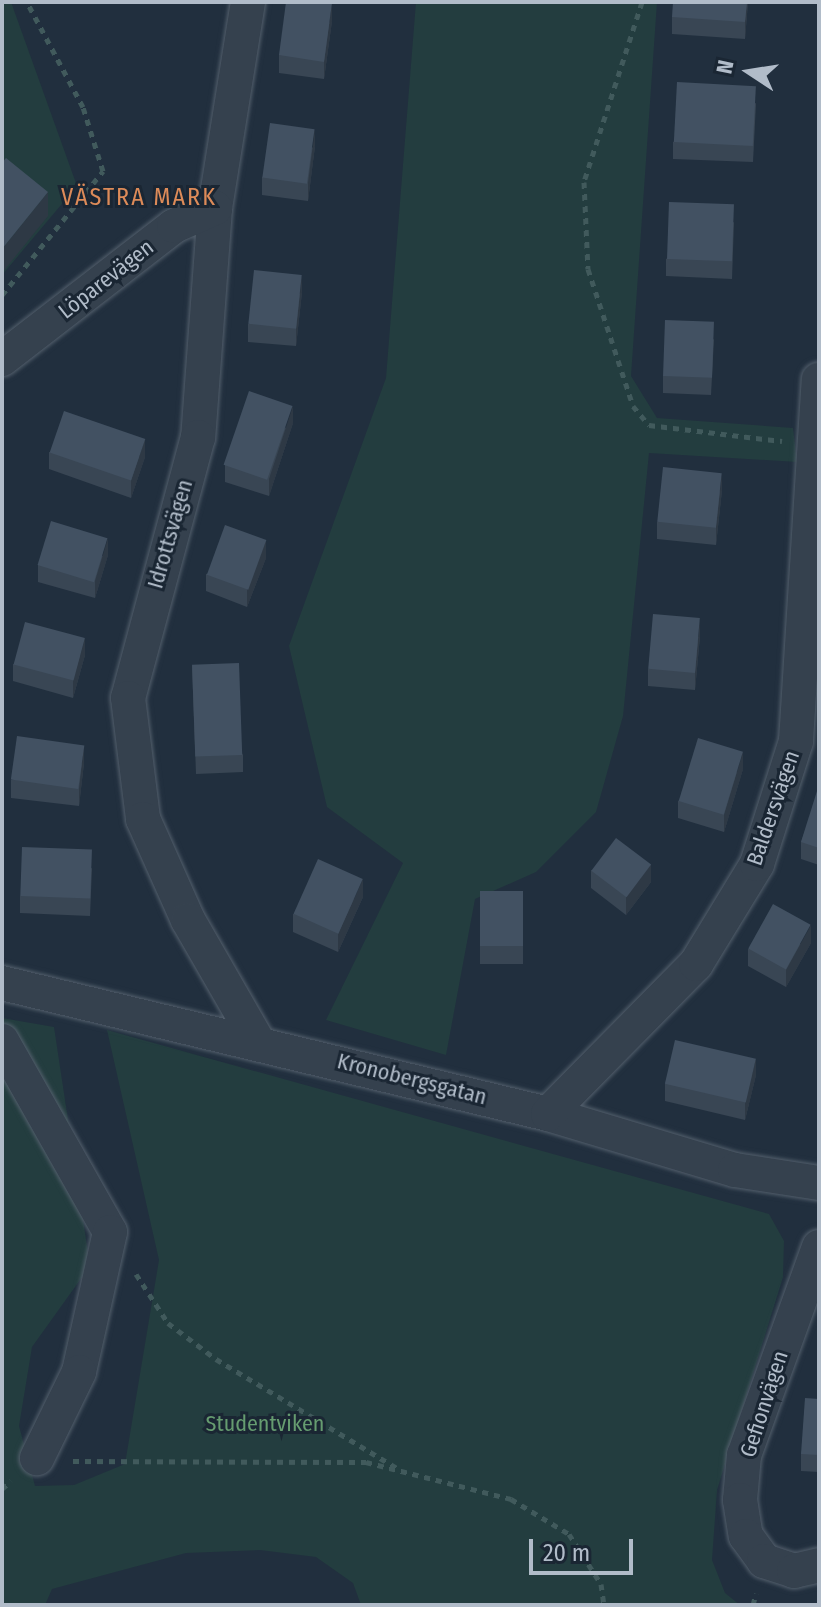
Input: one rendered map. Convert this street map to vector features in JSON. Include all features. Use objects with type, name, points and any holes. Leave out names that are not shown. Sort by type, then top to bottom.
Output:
[{"type":"street","name":"Idrottsvägen","points":[[248,2],[215,208],[198,437],[128,698],[143,819],[188,920],[257,1040]]},
{"type":"street","name":"Löparevägen","points":[[2,359],[174,226],[215,208]]},
{"type":"street","name":"Baldersvägen","points":[[548,1114],[696,964],[757,864],[796,741],[819,380]]},
{"type":"street","name":"Kronobergsgatan","points":[[2,983],[257,1040],[548,1114],[735,1170],[819,1183]]},
{"type":"street","points":[[2,1041],[110,1232],[79,1372],[37,1458]]},
{"type":"street","name":"Gefionvägen","points":[[819,1247],[744,1455],[746,1536],[764,1561],[794,1571],[819,1565]]},
{"type":"path","points":[[2,295],[103,171],[83,107],[27,2]]},
{"type":"path","points":[[642,2],[584,182],[588,269],[633,406],[649,425],[815,445]]},
{"type":"path","points":[[110,1232],[168,1323],[400,1470]]},
{"type":"path","points":[[2,1489],[37,1458],[366,1462],[511,1499],[569,1534],[601,1584],[604,1605]]},
{"type":"green space","points":[[2,2],[11,2],[77,186],[2,275]]},
{"type":"green space","points":[[416,2],[657,2],[631,376],[657,418],[793,428],[797,462],[649,453],[623,716],[596,812],[536,872],[475,899],[446,1055],[326,1020],[403,863],[327,807],[289,646],[386,378]]},
{"type":"green space","name":"Studentviken","points":[[2,1018],[54,1027],[90,1266],[32,1347],[19,1426],[35,1486],[74,1485],[125,1464],[159,1260],[107,1030],[769,1214],[784,1241],[783,1277],[717,1490],[712,1560],[725,1593],[740,1605],[361,1605],[353,1583],[316,1557],[260,1550],[186,1553],[52,1589],[45,1605],[2,1605]]},
{"type":"building","points":[[286,2],[332,3],[324,62],[279,55]]},
{"type":"building","points":[[673,2],[747,2],[745,22],[672,17]]},
{"type":"building","points":[[677,82],[756,86],[753,146],[674,142]]},
{"type":"building","points":[[270,123],[315,129],[307,184],[262,177]]},
{"type":"building","points":[[6,158],[48,192],[2,249],[2,163]]},
{"type":"building","points":[[669,202],[734,204],[732,261],[667,259]]},
{"type":"building","points":[[254,270],[302,275],[296,329],[248,324]]},
{"type":"building","points":[[665,320],[714,322],[712,378],[663,376]]},
{"type":"building","points":[[249,391],[292,406],[267,480],[224,465]]},
{"type":"building","points":[[64,411],[145,439],[131,481],[50,453]]},
{"type":"building","points":[[663,467],[722,473],[716,528],[657,522]]},
{"type":"building","points":[[51,521],[107,538],[94,582],[38,565]]},
{"type":"building","points":[[225,525],[266,540],[248,590],[207,575]]},
{"type":"building","points":[[653,614],[700,618],[695,673],[648,669]]},
{"type":"building","points":[[25,622],[85,638],[73,681],[14,665]]},
{"type":"building","points":[[239,663],[242,755],[195,757],[192,665]]},
{"type":"building","points":[[17,736],[84,745],[78,789],[11,780]]},
{"type":"building","points":[[698,738],[743,752],[724,815],[679,801]]},
{"type":"building","points":[[819,792],[819,848],[801,842]]},
{"type":"building","points":[[616,838],[651,864],[626,897],[591,871]]},
{"type":"building","points":[[22,847],[92,849],[90,898],[20,896]]},
{"type":"building","points":[[318,859],[363,879],[338,934],[294,914]]},
{"type":"building","points":[[480,891],[523,891],[523,946],[480,946]]},
{"type":"building","points":[[773,904],[811,925],[786,969],[748,949]]},
{"type":"building","points":[[675,1040],[756,1059],[746,1103],[665,1084]]},
{"type":"building","points":[[805,1398],[819,1399],[819,1455],[801,1454]]},
{"type":"district","name":"VÄSTRA MARK","points":[[139,198]]}]
